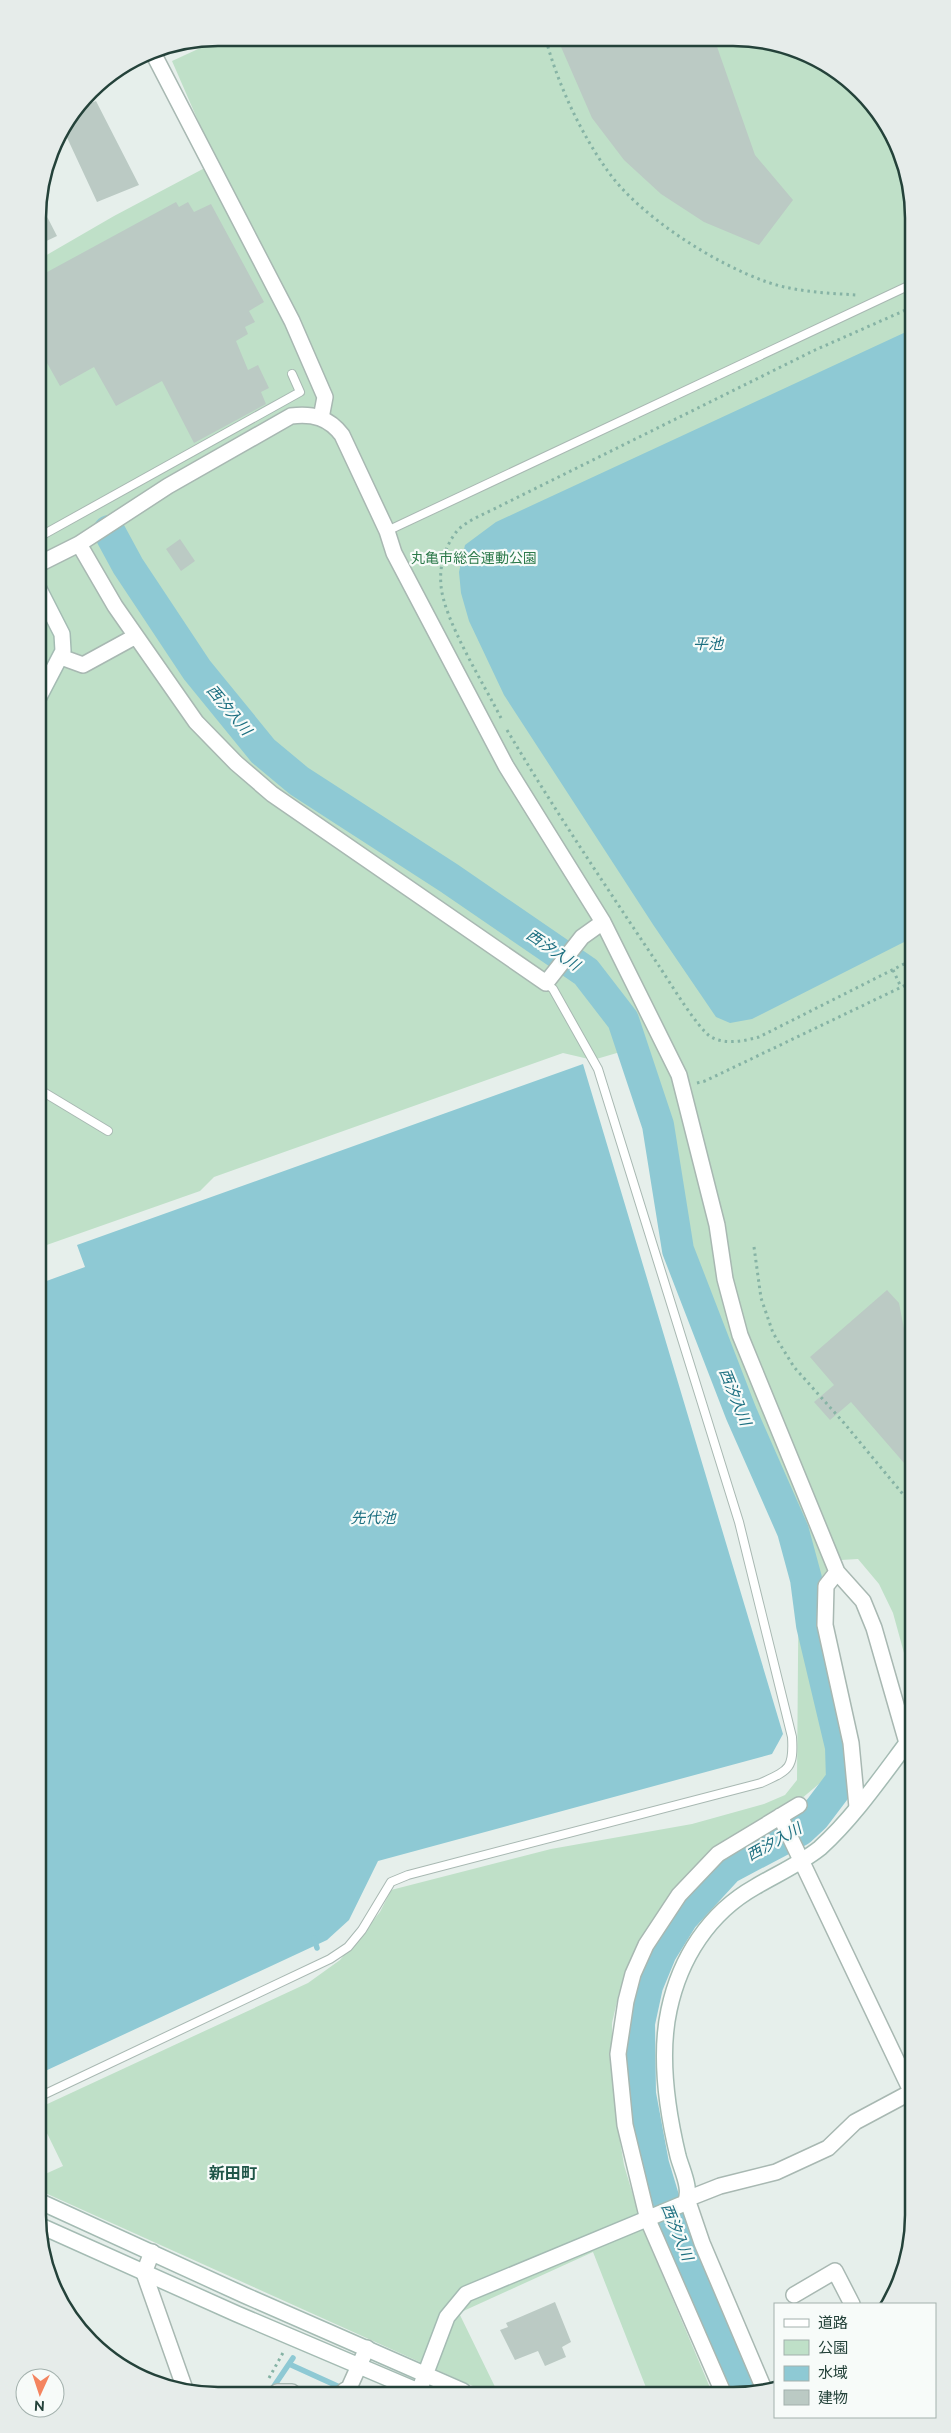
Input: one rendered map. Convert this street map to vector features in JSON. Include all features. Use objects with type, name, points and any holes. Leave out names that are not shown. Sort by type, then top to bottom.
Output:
[{"type":"street","points":[[160,56],[292,321],[326,397],[321,418]]},
{"type":"street","points":[[47,560],[79,544],[168,486],[291,416],[309,415],[321,418],[336,427],[342,435],[387,531],[394,553],[506,766],[603,922],[655,1025],[682,1086],[717,1225],[725,1279],[740,1335],[837,1572],[863,1601],[871,1619],[904,1727]]},
{"type":"street","points":[[79,544],[136,636],[196,722],[236,764],[272,794],[546,983],[582,937],[603,922]]},
{"type":"street","points":[[47,604],[62,634],[63,651],[47,684]]},
{"type":"street","points":[[61,657],[83,664],[136,636]]},
{"type":"street","points":[[837,1572],[826,1586],[825,1625],[851,1743],[857,1806]]},
{"type":"street","points":[[761,2384],[684,2202],[688,2192],[674,2131],[665,2058],[669,2009],[684,1964],[698,1938],[713,1918],[797,1856],[820,1847],[857,1806],[904,1748]]},
{"type":"street","points":[[721,2387],[648,2220],[625,2124],[618,2054],[626,2001],[633,1974],[646,1945],[679,1895],[718,1854],[799,1805]]},
{"type":"street","points":[[780,1816],[797,1856],[904,2077]]},
{"type":"street","points":[[420,2387],[447,2316],[466,2294],[648,2220],[720,2186],[776,2172],[828,2148],[855,2122],[904,2097]]},
{"type":"street","points":[[46,2204],[454,2387]]},
{"type":"street","points":[[47,2228],[144,2273],[409,2387]]},
{"type":"street","points":[[152,2252],[144,2273],[183,2383]]},
{"type":"street","points":[[794,2295],[835,2272],[851,2303]]},
{"type":"street","points":[[348,2387],[367,2348]]},
{"type":"lane","points":[[387,531],[905,287]]},
{"type":"lane","points":[[47,533],[300,392],[292,374]]},
{"type":"lane","points":[[46,2094],[330,1959],[348,1946],[362,1930],[391,1882],[408,1875],[762,1784],[785,1772],[794,1758],[792,1737],[739,1522],[598,1069],[553,989],[546,983]]},
{"type":"lane","points":[[47,1094],[108,1131]]},
{"type":"path","points":[[548,46],[556,74],[607,171],[643,209],[682,239],[726,265],[768,283],[811,292],[883,297]]},
{"type":"path","points":[[905,310],[815,350],[477,518],[458,530],[446,549],[441,566],[441,580],[449,616],[507,730],[563,822],[683,1002],[710,1036],[724,1041],[743,1041],[759,1038],[905,964]]},
{"type":"path","points":[[893,970],[900,987]]},
{"type":"path","points":[[682,1086],[705,1081],[905,985]]},
{"type":"path","points":[[754,1247],[761,1298],[773,1333],[794,1367],[844,1423],[904,1496]]},
{"type":"path","points":[[271,2387],[292,2337]]},
{"type":"green space","name":"丸亀市総合運動公園","points":[[218,46],[733,46],[767,50],[788,55],[809,64],[828,75],[846,89],[869,113],[882,132],[892,152],[899,174],[905,218],[904,1654],[893,1613],[879,1584],[858,1559],[841,1560],[829,1614],[858,1751],[788,1810],[690,1875],[643,1941],[619,1993],[612,2023],[612,2055],[616,2116],[624,2165],[643,2229],[710,2387],[646,2387],[593,2252],[459,2313],[495,2387],[475,2387],[46,2193],[46,2174],[63,2166],[46,2131],[46,2105],[308,1983],[340,1960],[380,1912],[391,1890],[551,1849],[692,1824],[764,1804],[785,1795],[797,1780],[799,1540],[687,1245],[680,1202],[627,1050],[593,1060],[563,1053],[214,1177],[200,1191],[46,1245],[47,255],[114,216],[216,162],[172,61],[201,48]]},
{"type":"water","name":"平池","points":[[905,332],[905,942],[752,1019],[730,1023],[716,1017],[654,926],[504,695],[469,621],[461,593],[459,572],[465,545],[496,522]]},
{"type":"water","name":"先代池","points":[[583,1064],[783,1734],[772,1754],[378,1861],[349,1920],[327,1940],[46,2071],[46,1281],[85,1267],[77,1245]]},
{"type":"building","points":[[561,46],[717,46],[755,155],[793,200],[759,245],[704,222],[661,194],[624,160],[592,118]]},
{"type":"building","points":[[96,101],[139,185],[97,202],[67,137],[82,113],[91,103]]},
{"type":"building","points":[[176,202],[179,207],[188,202],[194,212],[211,204],[264,302],[249,311],[255,322],[245,327],[248,334],[236,341],[248,370],[258,365],[269,388],[261,392],[266,404],[194,443],[162,381],[116,406],[94,367],[60,386],[47,363],[47,272]]},
{"type":"building","points":[[47,217],[57,236],[47,241]]},
{"type":"building","points":[[180,539],[195,561],[181,571],[166,549]]},
{"type":"building","points":[[887,1290],[899,1303],[904,1331],[904,1463],[851,1402],[830,1420],[814,1402],[834,1385],[810,1357]]},
{"type":"building","points":[[555,2302],[571,2342],[562,2347],[566,2357],[545,2366],[538,2351],[515,2360],[500,2330],[508,2327],[506,2323]]},
{"type":"waterway","name":"西汐入川","points":[[109,531],[128,566],[197,670],[263,751],[299,781],[449,878],[586,972],[623,1020],[658,1125],[678,1250],[741,1413],[793,1531],[806,1579],[812,1625],[841,1747],[842,1780],[814,1817],[800,1830],[728,1868],[682,1918],[661,1952],[647,1986],[639,2023],[640,2094],[653,2164],[669,2217],[742,2386]]},
{"type":"waterway","points":[[314,1938],[317,1948]]},
{"type":"waterway","points":[[273,2387],[293,2358]]},
{"type":"waterway","points":[[289,2364],[340,2387]]},
{"type":"district","name":"新田町","points":[[233,2173]]}]
